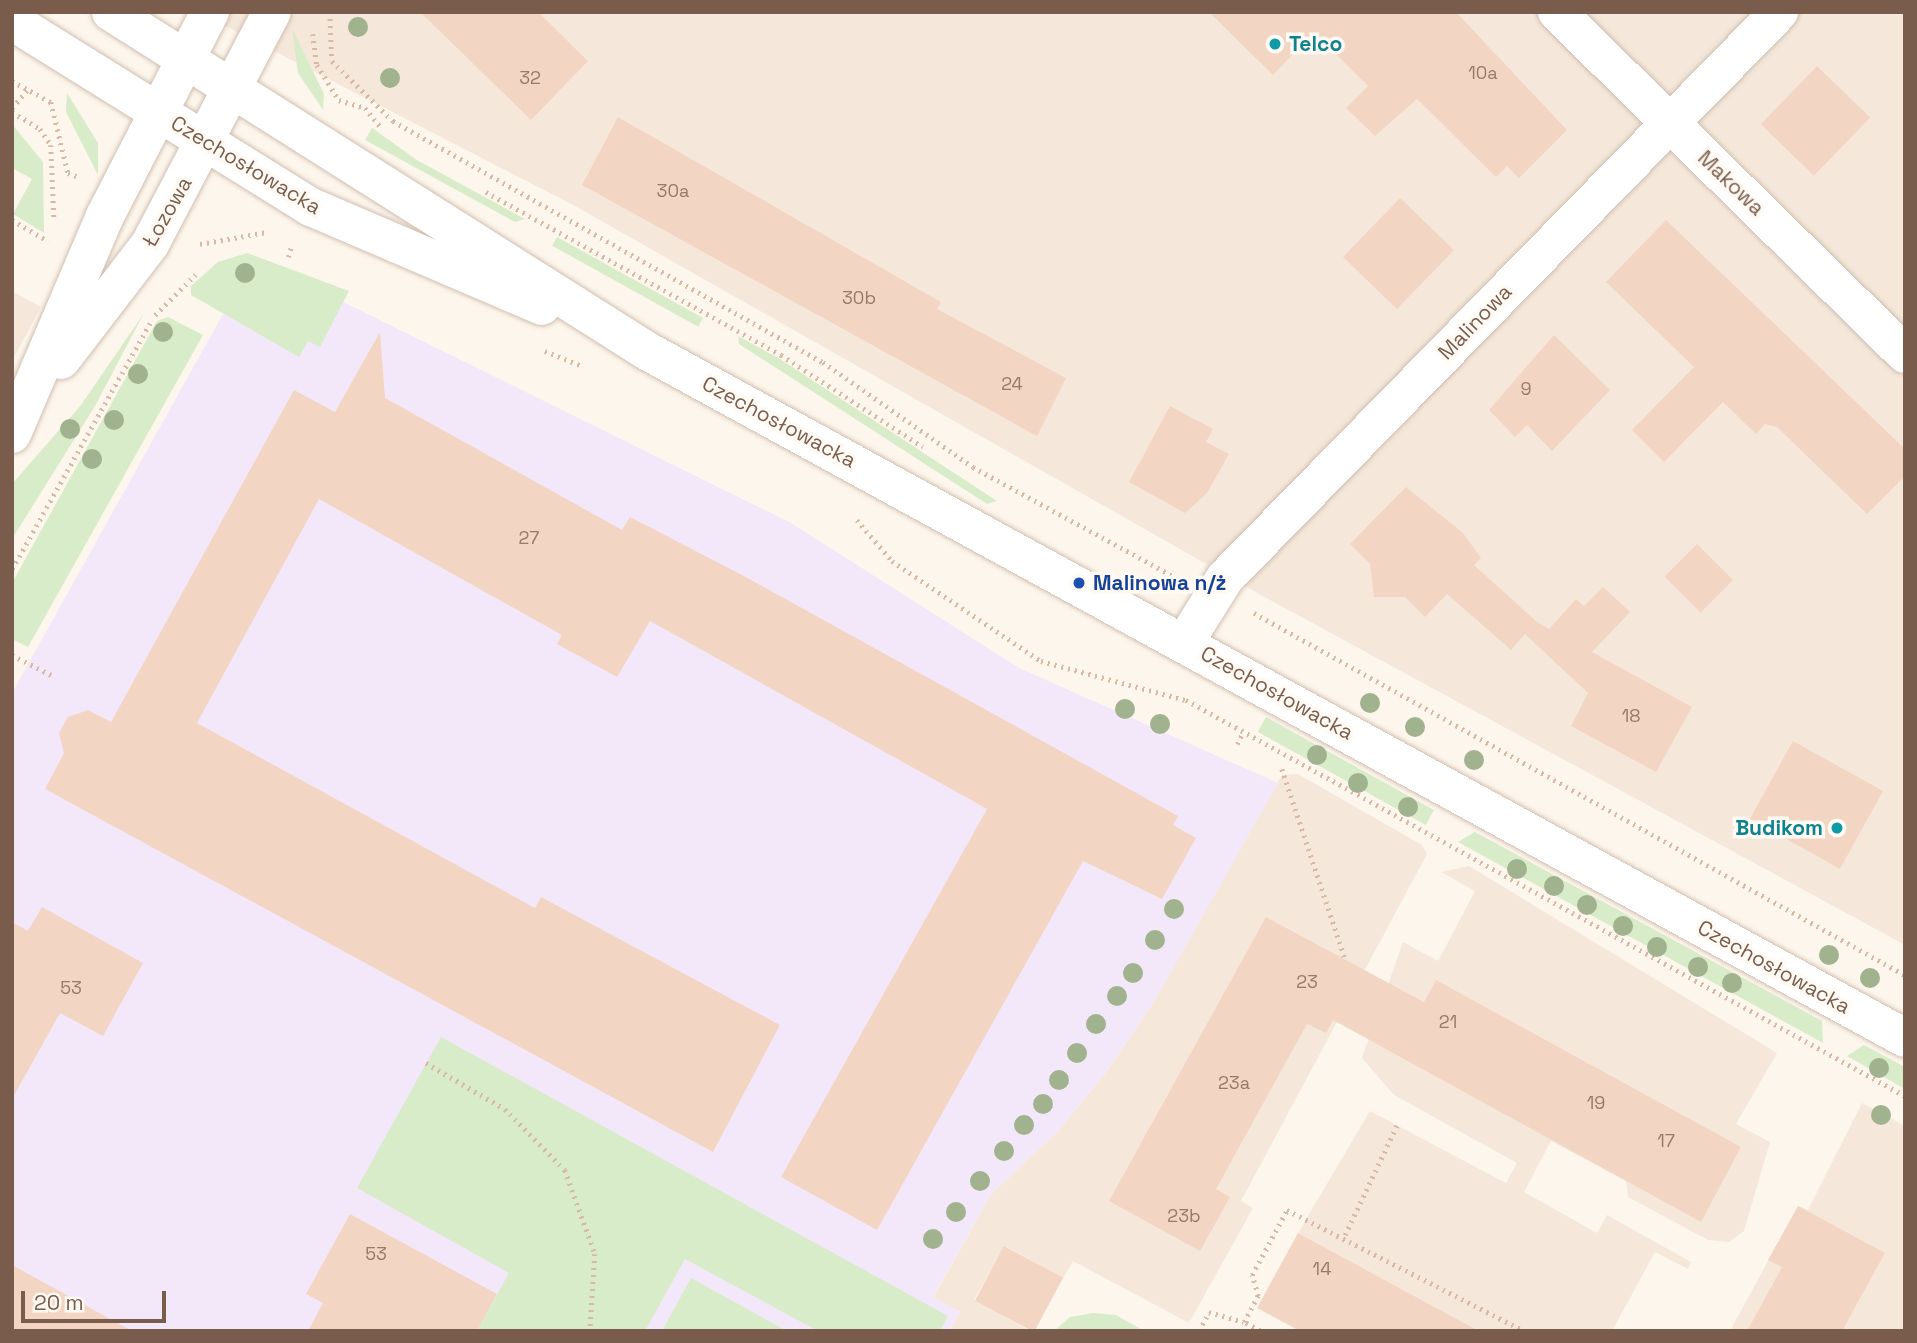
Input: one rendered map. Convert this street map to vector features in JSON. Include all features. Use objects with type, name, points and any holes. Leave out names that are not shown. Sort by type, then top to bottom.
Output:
[{"type":"street","name":"Czechosłowacka","points":[[111,12],[647,351],[1185,642],[1905,1038]]},
{"type":"street","name":"Łozowa","points":[[12,434],[34,395],[116,195],[210,12]]},
{"type":"street","name":"Łozowa","points":[[34,395],[164,222],[272,12]]},
{"type":"street","name":"Makowa","points":[[1557,12],[1905,354]]},
{"type":"street","name":"Malinowa","points":[[1185,642],[1225,578],[1779,12]]},
{"type":"street","name":"Czechosłowacka","points":[[12,20],[311,207],[647,351]]},
{"type":"path","points":[[330,12],[332,61],[393,121],[823,362],[973,467],[1182,581]]},
{"type":"path","points":[[312,28],[317,65],[339,100],[365,108],[384,131]]},
{"type":"path","points":[[12,81],[51,102],[68,173],[116,195]]},
{"type":"path","points":[[12,112],[40,129],[51,145],[51,243],[46,254]]},
{"type":"path","points":[[476,187],[781,355],[931,453]]},
{"type":"path","points":[[12,220],[51,243]]},
{"type":"path","points":[[164,222],[202,245],[267,232],[303,248]]},
{"type":"path","points":[[12,569],[153,318],[195,275]]},
{"type":"path","points":[[536,347],[587,368]]},
{"type":"path","points":[[850,513],[892,561],[1041,661],[1186,700],[1905,1096]]},
{"type":"path","points":[[1245,608],[1905,975]]},
{"type":"path","points":[[12,655],[51,675]]},
{"type":"path","points":[[1282,769],[1346,961]]},
{"type":"path","points":[[426,1063],[505,1109],[565,1170],[596,1254],[590,1331]]},
{"type":"path","points":[[1346,1235],[1396,1125]]},
{"type":"path","points":[[1244,1322],[1258,1296],[1252,1275],[1287,1209],[1346,1235],[1524,1331]]},
{"type":"path","points":[[1199,1331],[1209,1312],[1244,1322],[1260,1331]]},
{"type":"shaded area","points":[[198,12],[1905,12],[1905,945],[1261,595],[575,206]]},
{"type":"shaded area","points":[[254,258],[791,523],[1019,668],[1278,783],[1152,1005],[1104,1075],[1058,1131],[991,1194],[933,1297],[960,1312],[950,1331],[12,1331],[12,693]]},
{"type":"shaded area","points":[[12,291],[41,307],[12,361]]},
{"type":"shaded area","points":[[1298,774],[1422,845],[1427,854],[1241,1201],[1253,1208],[1189,1323],[1073,1261],[1063,1278],[1005,1246],[974,1300],[1030,1331],[950,1331],[960,1312],[933,1298],[991,1194],[1058,1131],[1104,1075],[1152,1005],[1282,775]]},
{"type":"shaded area","points":[[1469,866],[1777,1053],[1736,1124],[1770,1142],[1744,1231],[1729,1242],[1708,1240],[1628,1197],[1626,1181],[1551,1141],[1524,1192],[1597,1233],[1607,1215],[1691,1262],[1688,1269],[1655,1252],[1612,1331],[1479,1331],[1298,1233],[1370,1111],[1506,1183],[1517,1163],[1394,1095],[1362,1058],[1403,942],[1438,961],[1475,891],[1441,872]]},
{"type":"shaded area","points":[[1862,1103],[1905,1126],[1905,1331],[1730,1331],[1798,1206],[1808,1210]]},
{"type":"green space","points":[[292,28],[324,94],[323,110],[298,73]]},
{"type":"green space","points":[[67,93],[98,143],[98,175],[66,112]]},
{"type":"green space","points":[[12,124],[43,162],[44,233],[13,214],[32,179],[12,168]]},
{"type":"green space","points":[[372,128],[417,160],[525,219],[515,222],[365,140]]},
{"type":"green space","points":[[557,237],[703,318],[698,327],[552,246]]},
{"type":"green space","points":[[247,253],[349,291],[320,347],[308,341],[299,357],[191,295],[191,286],[218,262]]},
{"type":"green space","points":[[144,313],[95,406],[12,539],[12,484],[81,405]]},
{"type":"green space","points":[[168,317],[203,335],[28,647],[12,639],[12,583],[157,321]]},
{"type":"green space","points":[[738,336],[780,359],[997,501],[987,504],[739,344]]},
{"type":"green space","points":[[1266,717],[1434,810],[1426,825],[1258,732]]},
{"type":"green space","points":[[1475,832],[1822,1021],[1823,1043],[1458,842]]},
{"type":"green space","points":[[441,1037],[948,1316],[940,1331],[818,1331],[685,1259],[645,1331],[477,1331],[509,1273],[357,1188]]},
{"type":"green space","points":[[1864,1045],[1905,1067],[1905,1089],[1847,1056]]},
{"type":"green space","points":[[691,1278],[787,1331],[662,1331]]},
{"type":"green space","points":[[1093,1313],[1116,1315],[1144,1331],[1054,1331],[1070,1317]]},
{"type":"building","points":[[420,12],[538,12],[588,61],[531,120]]},
{"type":"building","points":[[1209,12],[1456,12],[1567,130],[1519,178],[1507,166],[1496,177],[1417,99],[1375,136],[1346,108],[1368,86],[1314,32],[1273,75]]},
{"type":"building","points":[[1817,66],[1870,117],[1814,176],[1761,124]]},
{"type":"building","points":[[618,117],[941,302],[937,309],[1066,378],[1037,436],[582,185]]},
{"type":"building","points":[[1400,198],[1454,250],[1397,309],[1343,257]]},
{"type":"building","points":[[1666,220],[1905,449],[1905,476],[1867,514],[1777,427],[1765,424],[1756,434],[1723,402],[1664,462],[1632,430],[1694,367],[1606,282]]},
{"type":"building","points":[[380,332],[385,398],[622,530],[630,517],[742,575],[1178,816],[1173,825],[1196,838],[1162,899],[1083,861],[877,1230],[781,1177],[987,809],[650,621],[617,677],[557,644],[562,635],[319,499],[197,723],[535,908],[541,897],[780,1025],[713,1152],[45,789],[64,753],[59,733],[68,717],[88,710],[111,722],[294,390],[335,412]]},
{"type":"building","points":[[1554,335],[1610,390],[1552,451],[1527,425],[1515,437],[1489,410]]},
{"type":"building","points":[[1170,406],[1213,429],[1206,442],[1229,454],[1207,493],[1185,513],[1129,482]]},
{"type":"building","points":[[1406,487],[1463,533],[1481,558],[1474,565],[1536,621],[1549,629],[1576,599],[1584,606],[1603,587],[1630,612],[1592,652],[1692,707],[1656,772],[1571,726],[1588,693],[1525,634],[1511,650],[1447,594],[1425,617],[1405,597],[1374,597],[1370,564],[1350,544]]},
{"type":"building","points":[[1697,544],[1733,580],[1701,613],[1664,577]]},
{"type":"building","points":[[1793,741],[1883,791],[1840,869],[1750,819]]},
{"type":"building","points":[[42,907],[143,963],[103,1036],[60,1013],[12,1099],[12,922],[28,931]]},
{"type":"building","points":[[1266,917],[1424,1002],[1436,980],[1741,1147],[1701,1222],[1333,1020],[1326,1033],[1307,1024],[1216,1189],[1230,1197],[1200,1251],[1109,1201]]},
{"type":"building","points":[[1798,1206],[1885,1253],[1842,1331],[1747,1331],[1782,1267],[1768,1260]]},
{"type":"building","points":[[350,1214],[497,1294],[477,1331],[308,1331],[323,1303],[306,1294]]},
{"type":"building","points":[[1298,1233],[1479,1331],[1300,1331],[1257,1308]]},
{"type":"building","points":[[1004,1246],[1063,1277],[1035,1331],[975,1301]]},
{"type":"building","points":[[12,1265],[132,1331],[12,1331]]},
{"type":"place","name":"Telco","points":[[1275,44]]},
{"type":"place","name":"Malinowa n/ż","points":[[1079,583]]},
{"type":"place","name":"Budikom","points":[[1837,828]]}]
